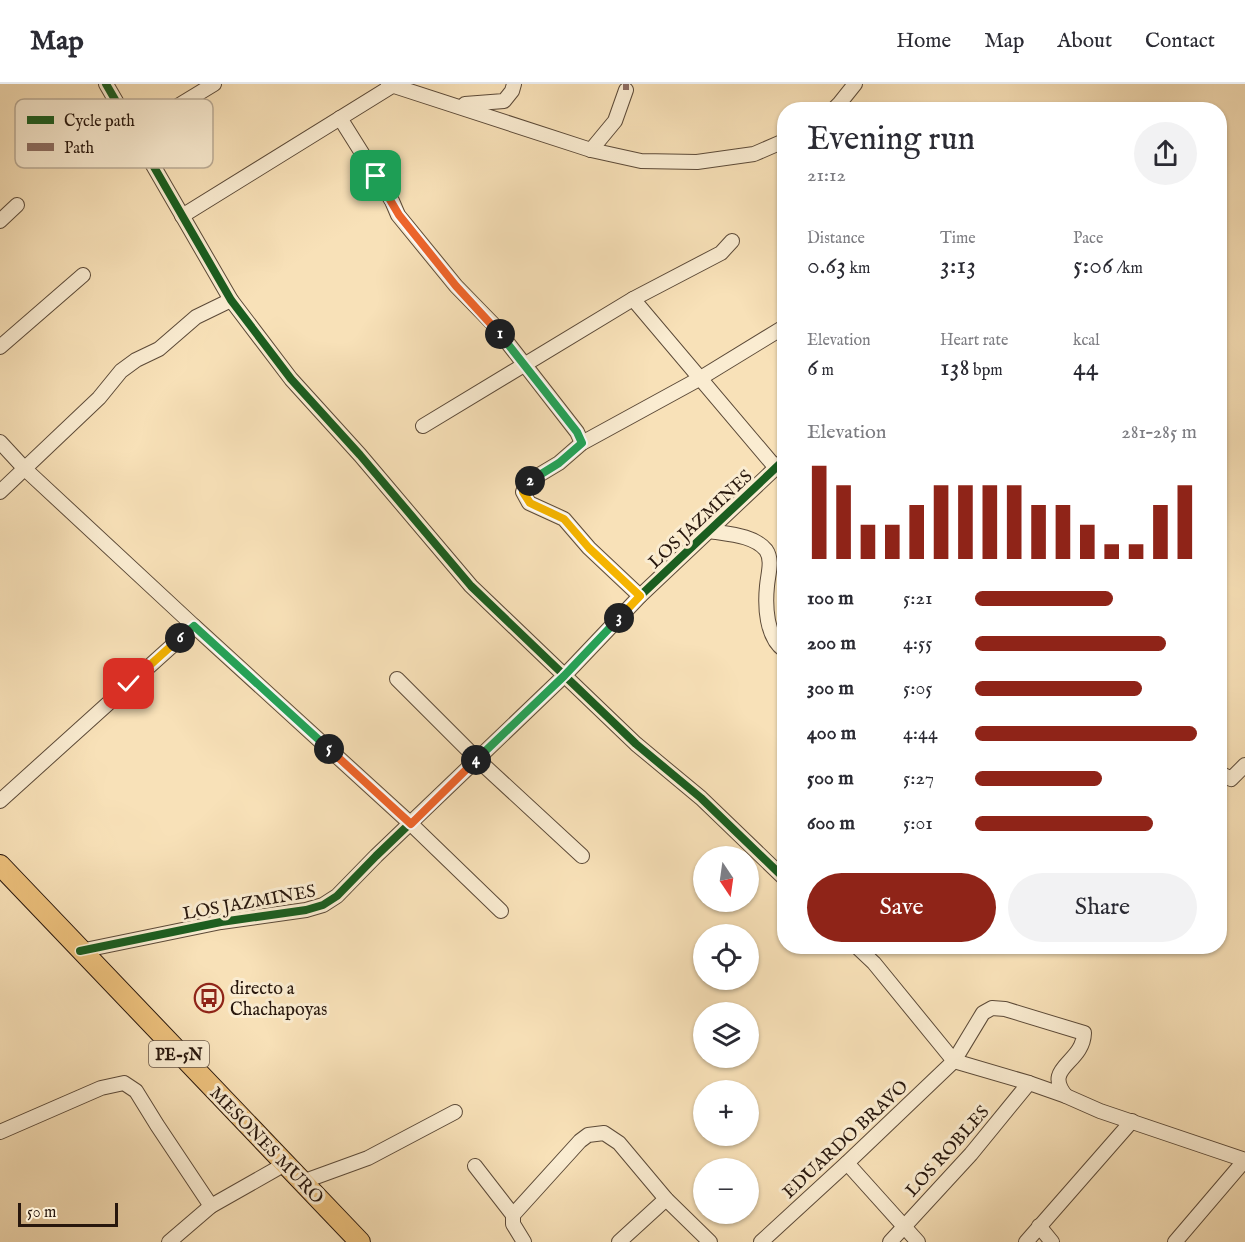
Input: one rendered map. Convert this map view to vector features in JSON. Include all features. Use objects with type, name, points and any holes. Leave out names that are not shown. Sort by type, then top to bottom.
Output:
[{"type":"highway","name":"MESONES MURO","points":[[0,866],[360,1242]]},
{"type":"street","points":[[106,84],[115,99]]},
{"type":"street","points":[[189,99],[214,84]]},
{"type":"street","points":[[457,105],[504,101],[512,91],[514,84]]},
{"type":"street","points":[[841,102],[855,84]]},
{"type":"street","points":[[182,216],[390,85],[591,150],[641,161],[697,162],[754,154],[777,144]]},
{"type":"street","points":[[591,150],[615,122],[626,90]]},
{"type":"street","points":[[340,118],[399,215],[456,286],[493,324],[577,432],[582,443]]},
{"type":"street","points":[[155,168],[231,300],[291,379],[360,455],[471,586],[636,744],[701,798],[777,871]]},
{"type":"street","points":[[0,221],[17,205]]},
{"type":"street","points":[[423,426],[633,299],[721,254],[732,241]]},
{"type":"street","points":[[0,347],[83,275]]},
{"type":"street","points":[[633,299],[699,379],[777,461]]},
{"type":"street","points":[[0,492],[99,398],[122,371],[136,360],[159,349],[196,317],[231,300]]},
{"type":"street","points":[[640,596],[589,548],[564,519],[530,503],[523,492],[526,485],[559,463],[582,443],[699,379],[777,331]]},
{"type":"street","points":[[0,442],[25,469],[411,824],[501,911]]},
{"type":"street","name":"LOS JAZMINES","points":[[80,951],[221,922],[306,910],[323,905],[337,896],[564,676],[640,596],[777,467]]},
{"type":"street","points":[[710,531],[752,540],[766,550],[770,561],[767,613],[770,631],[777,640]]},
{"type":"street","points":[[0,801],[194,626]]},
{"type":"street","points":[[397,679],[477,759],[582,856]]},
{"type":"street","points":[[1227,776],[1232,779],[1245,765]]},
{"type":"street","points":[[864,954],[954,1061],[1029,1083],[1100,1111],[1245,1160],[1178,1241]]},
{"type":"street","name":"EDUARDO BRAVO","points":[[761,1242],[847,1164],[954,1061],[983,1013],[992,1008],[1005,1009],[1084,1033],[1082,1047],[1059,1074],[1059,1088],[1066,1096]]},
{"type":"street","points":[[0,1132],[102,1088],[124,1083],[136,1091],[211,1206]]},
{"type":"street","name":"LOS ROBLES","points":[[890,1242],[971,1154],[1029,1083]]},
{"type":"street","points":[[302,1182],[369,1158],[454,1112]]},
{"type":"street","points":[[1026,1242],[1132,1121]]},
{"type":"street","points":[[513,1215],[580,1141],[588,1135],[604,1133],[619,1143],[666,1199],[710,1242]]},
{"type":"street","points":[[169,1242],[211,1206],[285,1164]]},
{"type":"street","points":[[847,1164],[918,1242]]},
{"type":"street","points":[[475,1166],[513,1215],[513,1224],[524,1242]]},
{"type":"street","points":[[620,1242],[666,1199]]},
{"type":"street","points":[[1039,1227],[1052,1242]]},
{"type":"marked path","points":[[626,84],[626,90]]},
{"type":"cycle path","points":[[106,84],[115,99]]},
{"type":"cycle path","points":[[155,168],[231,300],[291,379],[360,455],[471,586],[636,744],[701,798],[777,871]]},
{"type":"cycle path","points":[[80,951],[221,922],[306,910],[323,905],[337,896],[564,676],[640,596],[777,467]]},
{"type":"place","name":"directo a Chachapoyas","points":[[209,998]]},
{"type":"route","points":[[129,684],[194,626],[411,824],[564,676],[640,596],[589,548],[564,519],[530,503],[523,492],[526,485],[534,478],[559,463],[582,443],[577,432],[493,324],[456,286],[399,215],[376,176]]}]
